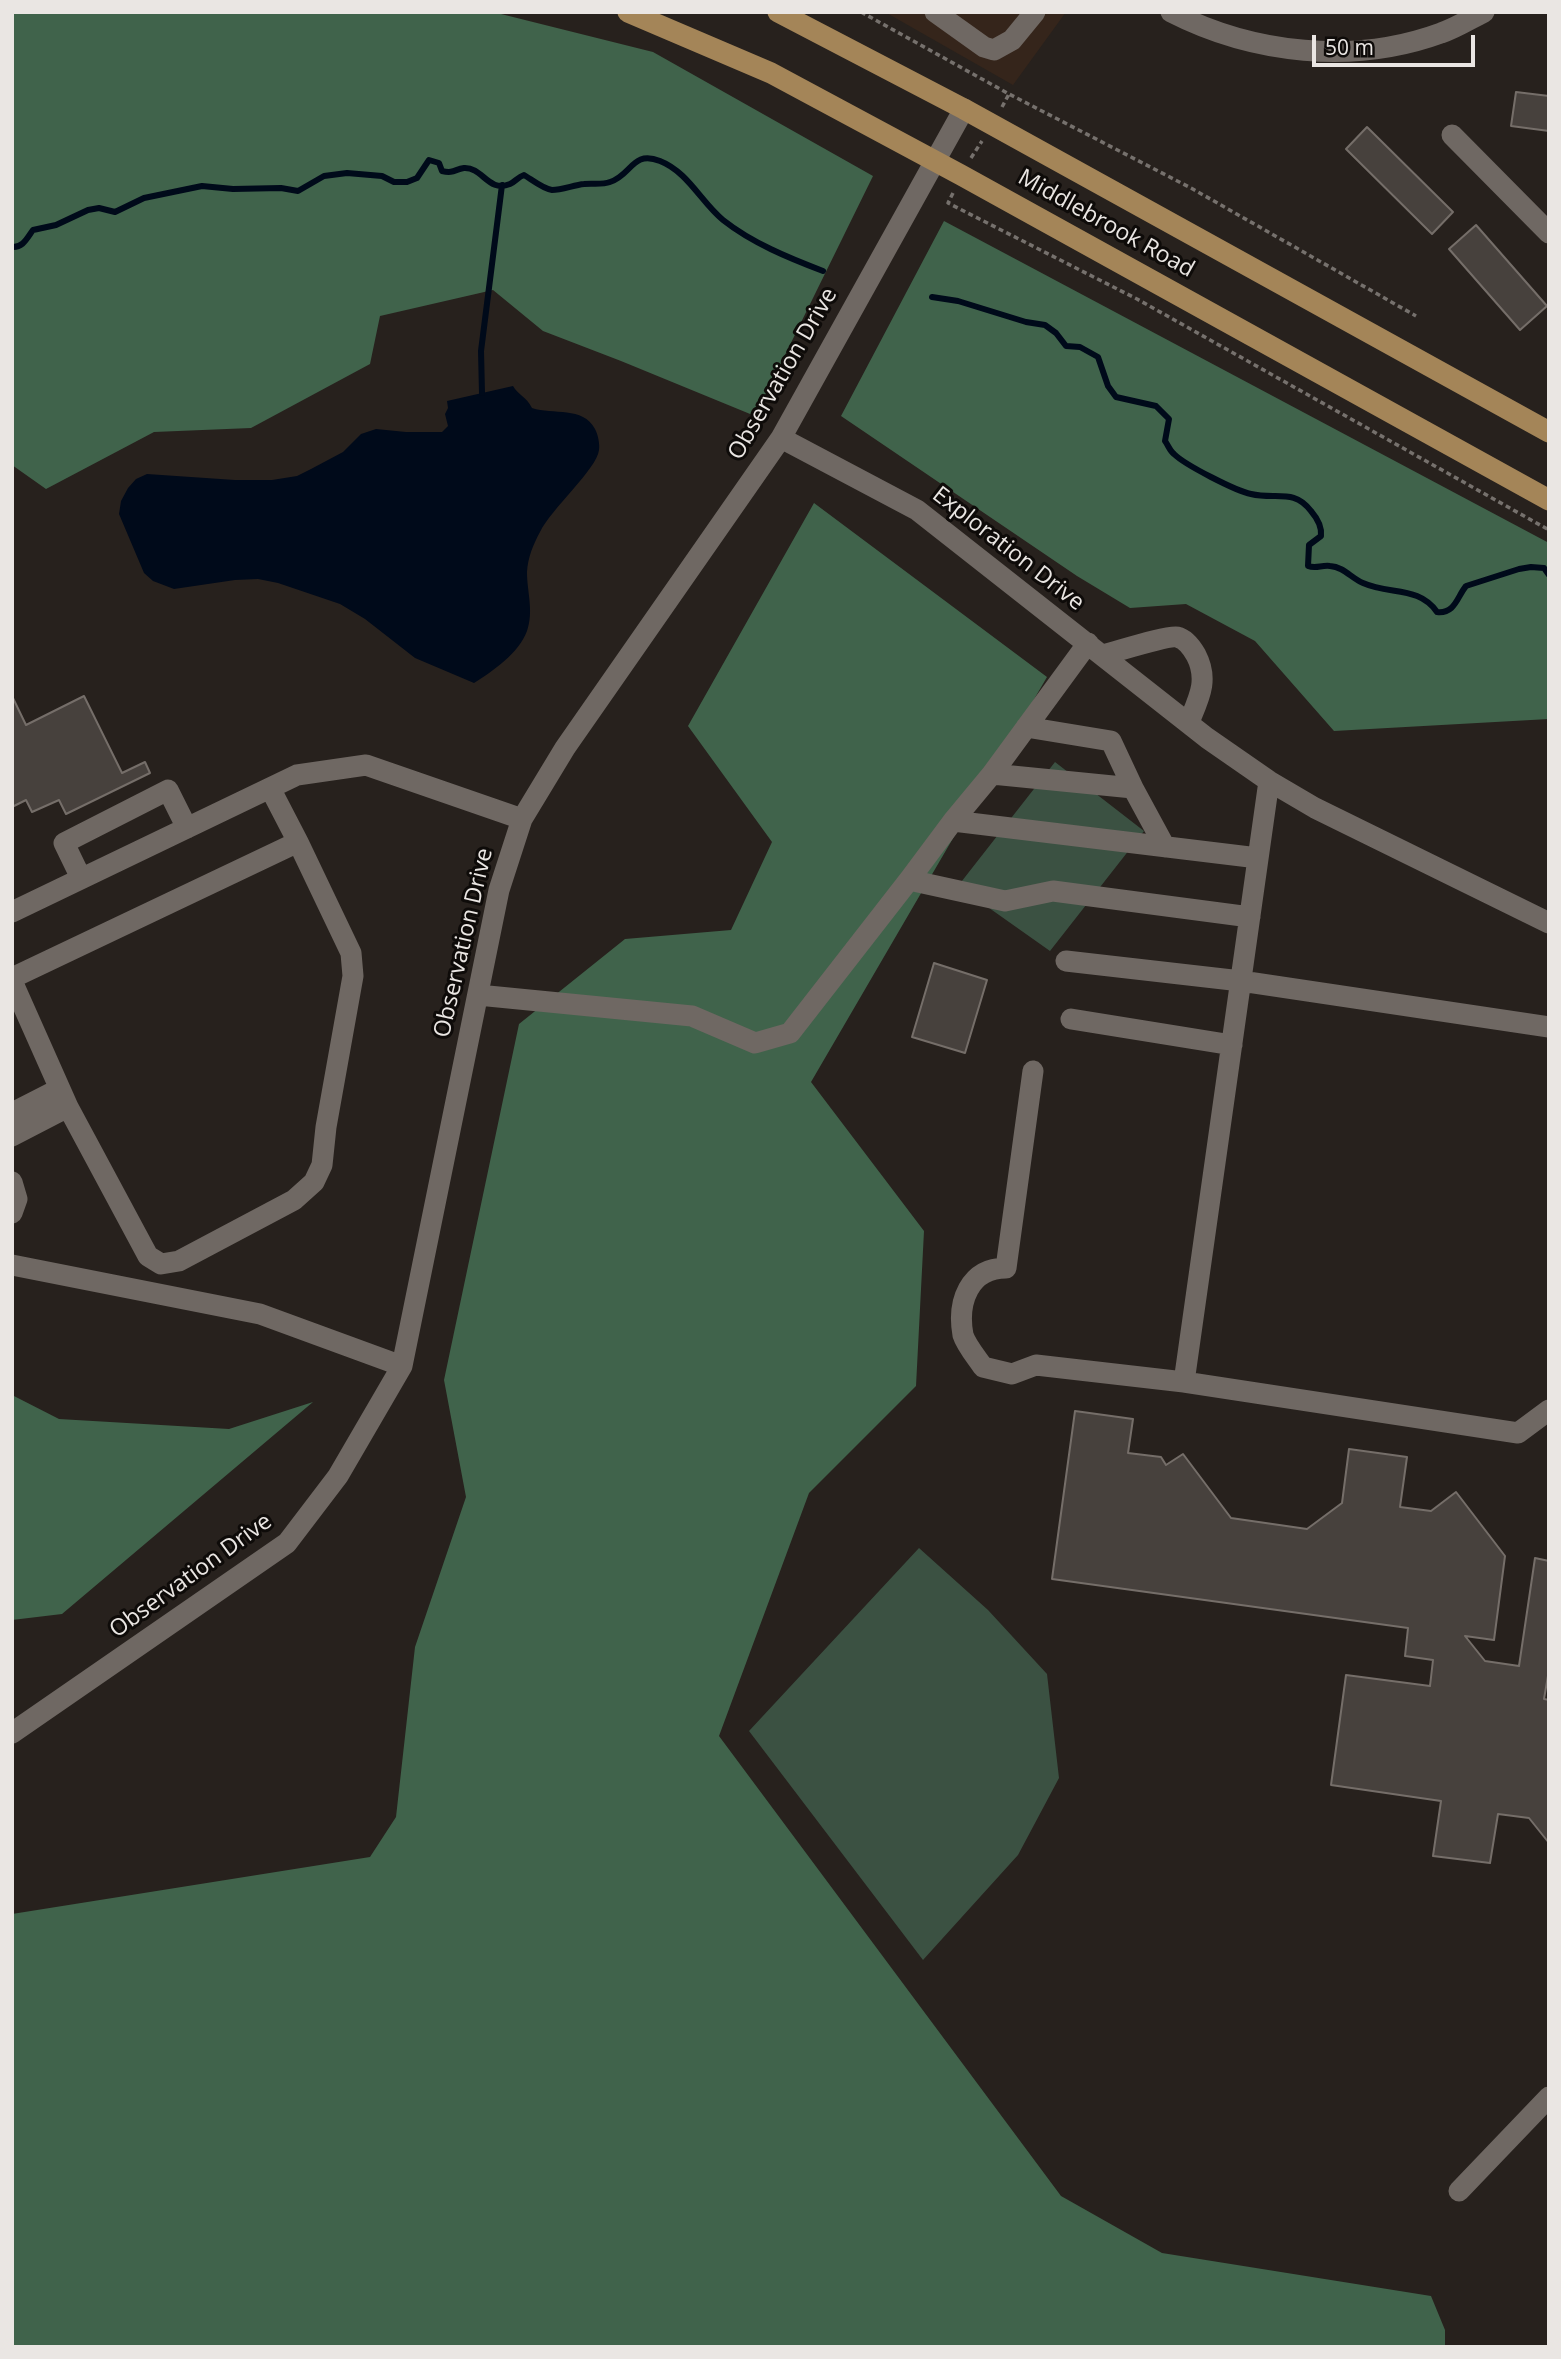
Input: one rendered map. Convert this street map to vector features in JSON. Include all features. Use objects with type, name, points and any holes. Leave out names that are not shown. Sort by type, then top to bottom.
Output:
[{"type":"main road","name":"Middlebrook Road","points":[[628,12],[771,73],[936,161],[1549,500]]},
{"type":"main road","name":"Middlebrook Road","points":[[778,12],[964,109],[1549,432]]},
{"type":"street","points":[[935,12],[984,47],[994,50],[1012,40],[1035,12]]},
{"type":"street","points":[[1171,12],[1202,28],[1265,45],[1342,53],[1381,48],[1441,33],[1484,12]]},
{"type":"street","name":"Observation Drive","points":[[12,1733],[287,1543],[338,1476],[402,1366],[499,890],[522,819],[565,748],[781,439],[964,109]]},
{"type":"street","points":[[1451,135],[1545,222]]},
{"type":"street","name":"Exploration Drive","points":[[781,439],[917,510],[1269,781],[1315,807],[1549,923]]},
{"type":"street","points":[[478,995],[692,1016],[755,1043],[790,1033],[1026,727],[1095,649],[1144,645],[1177,637],[1192,647],[1203,668],[1202,692],[1189,722]]},
{"type":"street","points":[[1026,727],[1111,741],[1164,847]]},
{"type":"street","points":[[12,912],[297,775],[366,765],[522,819]]},
{"type":"street","points":[[992,774],[1133,788]]},
{"type":"street","points":[[1184,1382],[1269,781]]},
{"type":"street","points":[[270,788],[298,842],[351,953],[353,976],[326,1127],[322,1165],[314,1182],[294,1200],[179,1261],[161,1264],[148,1256],[64,1098],[12,979],[298,842]]},
{"type":"street","points":[[81,878],[64,843],[168,790],[187,828]]},
{"type":"street","points":[[953,821],[1258,858]]},
{"type":"street","points":[[909,880],[1005,901],[1053,891],[1250,917]]},
{"type":"street","points":[[1066,961],[1241,981],[1549,1027]]},
{"type":"street","points":[[1071,1019],[1232,1045]]},
{"type":"street","points":[[1033,1071],[1006,1268],[993,1268],[976,1278],[964,1293],[963,1336],[983,1367],[1012,1374],[1036,1365],[1184,1382],[1518,1433],[1549,1410]]},
{"type":"street","points":[[12,1113],[64,1098]]},
{"type":"street","points":[[12,1136],[64,1098]]},
{"type":"street","points":[[12,1182],[18,1199],[12,1213]]},
{"type":"street","points":[[12,1265],[260,1314],[402,1366]]},
{"type":"street","points":[[1459,2191],[1549,2097]]},
{"type":"path","points":[[861,12],[1009,94],[1191,188],[1416,316]]},
{"type":"shaded area","points":[[885,12],[1066,12],[1013,85]]},
{"type":"green space","points":[[12,12],[493,12],[653,52],[873,176],[755,416],[543,331],[493,290],[380,316],[370,364],[251,428],[154,432],[46,489],[12,465]]},
{"type":"green space","points":[[944,221],[1549,543],[1549,719],[1334,731],[1255,641],[1186,604],[1130,608],[1077,576],[841,416]]},
{"type":"green space","points":[[814,503],[1047,677],[811,1082],[924,1231],[916,1386],[809,1493],[719,1736],[1061,2196],[1162,2253],[1431,2296],[1445,2330],[1445,2347],[12,2347],[12,1914],[370,1857],[396,1817],[415,1647],[466,1497],[444,1380],[519,1024],[625,939],[731,930],[772,842],[688,726]]},
{"type":"green space","points":[[1055,762],[1144,831],[1050,951],[958,886]]},
{"type":"green space","points":[[12,1395],[59,1419],[229,1429],[313,1402],[62,1614],[12,1620]]},
{"type":"green space","points":[[919,1548],[988,1610],[1047,1674],[1059,1778],[1018,1855],[923,1960],[749,1731]]},
{"type":"water","points":[[513,386],[532,408],[567,412],[590,422],[597,434],[599,450],[590,468],[546,523],[533,546],[527,572],[530,616],[523,639],[505,661],[474,683],[415,658],[365,619],[340,604],[278,583],[258,579],[235,580],[174,589],[153,581],[144,573],[119,514],[121,501],[128,488],[136,479],[147,474],[235,480],[272,480],[297,476],[343,452],[361,434],[376,429],[442,432],[448,426],[445,414],[447,401]]},
{"type":"building","points":[[1516,92],[1549,96],[1549,131],[1511,126]]},
{"type":"building","points":[[1367,127],[1453,212],[1432,234],[1346,149]]},
{"type":"building","points":[[1476,225],[1547,306],[1520,330],[1449,249]]},
{"type":"building","points":[[12,696],[26,725],[84,696],[122,773],[145,762],[150,773],[66,814],[59,800],[32,812],[26,800],[12,807]]},
{"type":"building","points":[[934,963],[987,980],[965,1053],[912,1037]]},
{"type":"building","points":[[1075,1411],[1133,1419],[1128,1453],[1161,1457],[1166,1465],[1183,1454],[1231,1518],[1307,1529],[1342,1503],[1349,1449],[1407,1457],[1400,1507],[1431,1511],[1456,1492],[1505,1556],[1494,1640],[1465,1636],[1485,1661],[1519,1666],[1535,1558],[1549,1561],[1549,1670],[1544,1699],[1549,1700],[1549,1843],[1529,1818],[1498,1814],[1490,1863],[1433,1856],[1441,1801],[1331,1785],[1346,1675],[1430,1686],[1433,1660],[1405,1656],[1408,1628],[1052,1579]]},
{"type":"waterway","points":[[12,247],[22,244],[33,230],[56,225],[88,210],[99,208],[115,212],[144,198],[202,186],[233,189],[281,188],[298,191],[324,176],[347,173],[382,176],[394,182],[407,182],[417,178],[429,160],[439,163],[442,171],[471,169],[496,185],[510,184],[524,175],[545,188],[556,190],[610,182],[638,161],[651,158],[679,172],[715,213],[746,236],[823,271]]},
{"type":"waterway","points":[[482,393],[481,351],[502,185]]},
{"type":"waterway","points":[[932,297],[958,301],[1026,322],[1045,325],[1056,333],[1066,346],[1080,347],[1098,357],[1108,386],[1116,397],[1156,406],[1169,419],[1165,441],[1180,459],[1244,492],[1260,496],[1291,497],[1305,504],[1317,520],[1321,533],[1321,536],[1309,545],[1308,566],[1339,568],[1373,587],[1422,598],[1437,612],[1452,608],[1466,586],[1531,567],[1544,568],[1549,575]]}]
